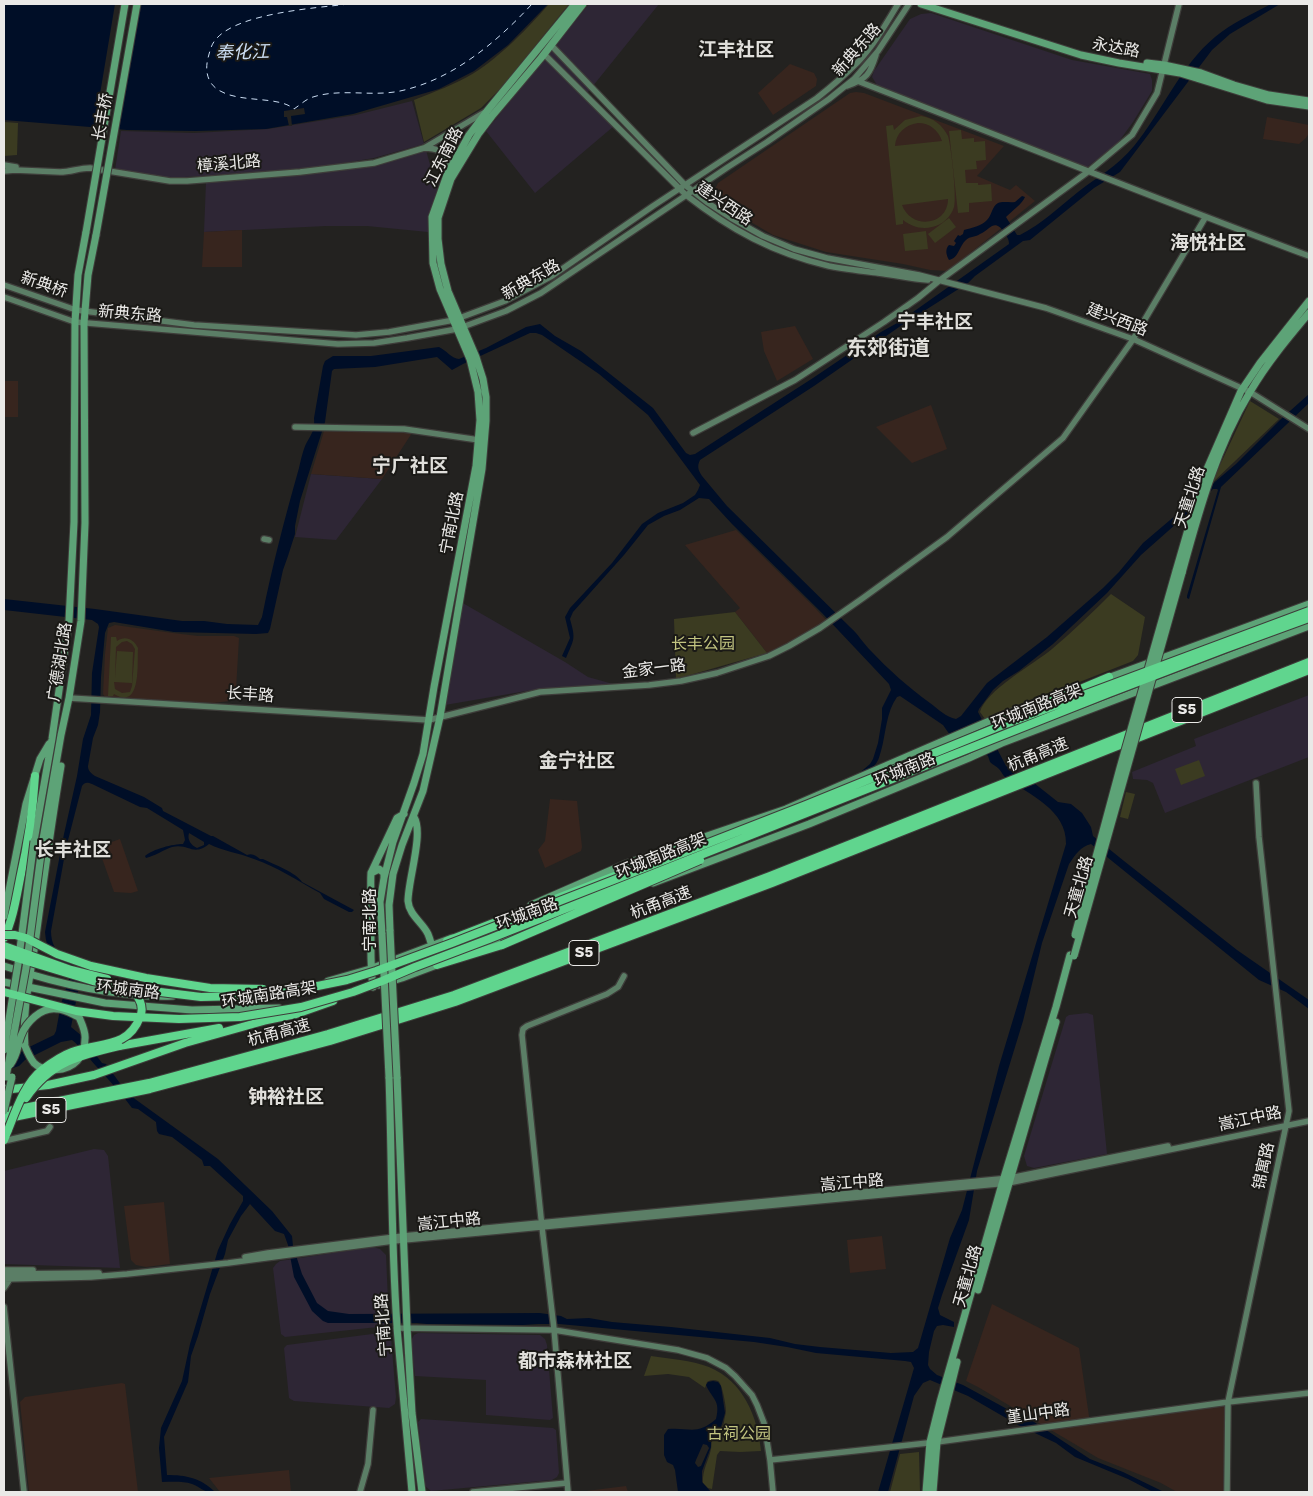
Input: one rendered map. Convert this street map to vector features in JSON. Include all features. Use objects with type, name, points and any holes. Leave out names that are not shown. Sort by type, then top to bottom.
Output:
[{"type":"highway","name":"环城南路高架","points":[[4,954],[93,981],[201,997],[242,996],[298,990],[347,980],[409,959],[737,832],[1003,725],[1309,610]]},
{"type":"highway","name":"环城南路高架","points":[[4,992],[76,1011],[113,1016],[179,1019],[240,1017],[301,1007],[382,982],[415,967],[1127,686],[1309,618]]},
{"type":"highway","name":"杭甬高速","points":[[1034,775],[1309,662]]},
{"type":"highway","name":"杭甬高速","points":[[4,1119],[150,1086],[454,995],[1309,670]]},
{"type":"highway","points":[[877,776],[1109,677]]},
{"type":"highway","points":[[35,776],[31,840],[15,907],[4,936],[15,935],[26,938],[57,954],[91,966],[146,978],[210,988],[298,990]]},
{"type":"highway","points":[[447,941],[542,903],[694,846],[737,832]]},
{"type":"highway","points":[[437,965],[502,945],[690,865],[745,838]]},
{"type":"highway","points":[[4,946],[71,970],[127,985],[134,991],[142,1007],[142,1014],[136,1027],[127,1036],[72,1052],[60,1057],[39,1072],[25,1090],[4,1140]]},
{"type":"highway","points":[[8,1130],[30,1092],[44,1077],[73,1058],[86,1053],[119,1046],[296,1014],[353,992]]},
{"type":"highway","points":[[4,1088],[12,1089],[48,1085],[94,1075],[192,1041],[267,1020]]},
{"type":"highway","name":"杭甬高速","points":[[4,1112],[97,1097]]},
{"type":"main road","name":"长丰桥","points":[[86,232],[125,4]]},
{"type":"main road","name":"长丰桥","points":[[96,235],[137,4]]},
{"type":"main road","name":"江东南路","points":[[457,319],[440,289],[433,263],[432,217],[447,175],[469,135],[575,4]]},
{"type":"main road","name":"江东南路","points":[[472,354],[460,328],[441,264],[438,218],[451,179],[479,133],[583,4]]},
{"type":"main road","name":"永达路","points":[[921,4],[1081,55],[1119,63],[1163,67]]},
{"type":"main road","name":"永达路","points":[[938,4],[1082,52],[1181,71],[1268,95],[1309,101]]},
{"type":"main road","name":"永达路","points":[[1201,76],[1233,90],[1268,100],[1309,106]]},
{"type":"main road","name":"广德湖北路","points":[[4,1050],[18,964],[31,840],[52,739],[69,621],[74,522],[75,322],[78,275],[86,232]]},
{"type":"main road","name":"广德湖北路","points":[[4,1088],[26,968],[44,839],[81,621],[85,523],[84,323],[88,276],[96,235]]},
{"type":"main road","name":"天童北路","points":[[1006,1181],[1072,956],[1179,572],[1199,493],[1214,452],[1260,363],[1309,301]]},
{"type":"main road","name":"天童北路","points":[[1179,572],[1207,485],[1246,390],[1309,313]]},
{"type":"main road","name":"宁南北路","points":[[422,1492],[412,1413],[386,932],[380,902],[393,842],[423,754],[476,466],[480,420],[472,354]]},
{"type":"main road","name":"宁南北路","points":[[386,932],[393,874],[423,791],[440,717],[482,470],[486,397],[483,379],[472,354]]},
{"type":"main road","points":[[1109,677],[1309,604]]},
{"type":"main road","name":"环城南路","points":[[27,987],[105,1003],[192,1010],[288,1008],[373,987],[437,965],[506,936],[681,874],[809,824],[1002,743],[1309,626]]},
{"type":"main road","name":"环城南路","points":[[30,975],[115,993],[150,997],[269,990],[318,983],[370,969],[447,941],[625,864],[786,809],[1001,716],[1109,677]]},
{"type":"main road","points":[[4,1112],[12,1078],[9,1065],[16,1056],[21,1036],[28,1024],[44,1010],[56,1008],[79,1017],[86,1038],[78,1060],[72,1065],[60,1069],[48,1070],[40,1067],[31,1059],[25,1046],[24,1033],[27,987],[64,746],[61,735]]},
{"type":"main road","points":[[4,916],[26,804],[40,759],[52,739]]},
{"type":"main road","points":[[373,987],[370,969],[371,873],[396,818],[404,814]]},
{"type":"main road","points":[[414,817],[416,820],[416,850],[409,884],[408,904],[412,913],[428,933],[437,965]]},
{"type":"main road","points":[[407,833],[416,836]]},
{"type":"main road","points":[[371,873],[379,869],[384,874],[384,878]]},
{"type":"main road","name":"天童北路","points":[[933,1492],[934,1442],[946,1392],[955,1367],[1006,1181],[1072,956]]},
{"type":"main road","points":[[4,966],[30,975]]},
{"type":"main road","points":[[4,982],[27,987]]},
{"type":"main road","name":"宁南北路","points":[[393,1077],[391,1133],[392,1239],[397,1327],[412,1492]]},
{"type":"main road","points":[[946,1392],[949,1372],[1006,1181]]},
{"type":"main road","points":[[926,1492],[934,1442]]},
{"type":"street","name":"新典东路","points":[[76,310],[194,325],[356,335],[389,332],[457,319],[505,301],[552,276],[679,188],[817,98],[859,60],[884,28],[898,4]]},
{"type":"street","name":"新典东路","points":[[75,322],[338,344],[374,343],[460,328],[506,311],[540,293],[829,99],[854,78],[878,51],[909,4]]},
{"type":"street","points":[[693,433],[794,380],[884,322],[1092,172],[1132,135],[1157,94],[1179,4]]},
{"type":"street","name":"建兴西路","points":[[551,45],[685,185],[708,203],[763,236],[794,249],[827,258],[919,274],[1046,308],[1133,340],[1246,390],[1309,429]]},
{"type":"street","points":[[843,88],[860,82],[871,71],[878,51]]},
{"type":"street","name":"建兴西路","points":[[544,54],[686,195],[712,215],[740,232],[773,249],[831,266],[920,280],[942,281]]},
{"type":"street","points":[[860,82],[1113,180],[1205,218],[1309,256]]},
{"type":"street","name":"樟溪北路","points":[[4,170],[67,172],[79,168],[90,168],[170,181],[187,181],[300,172],[374,163],[424,148],[487,111]]},
{"type":"street","points":[[424,148],[435,148],[443,153],[449,163],[447,175]]},
{"type":"street","name":"樟溪北路","points":[[4,165],[35,171]]},
{"type":"street","name":"金家一路","points":[[429,720],[540,692],[681,681],[717,673],[769,656],[820,628],[947,537],[1063,438],[1133,340],[1205,218]]},
{"type":"street","name":"新典桥","points":[[4,285],[76,310]]},
{"type":"street","name":"新典桥","points":[[4,297],[75,322]]},
{"type":"street","points":[[295,427],[404,429],[479,440]]},
{"type":"street","name":"长丰路","points":[[69,698],[429,720]]},
{"type":"street","name":"锦寓路","points":[[1227,1492],[1228,1402],[1289,1111],[1259,838],[1256,783]]},
{"type":"street","points":[[568,1492],[554,1329],[522,1035],[523,1029],[535,1022],[607,994],[618,987],[624,976]]},
{"type":"street","name":"嵩江中路","points":[[1287,1124],[1309,1117]]},
{"type":"street","name":"嵩江中路","points":[[542,1224],[982,1186],[1309,1121]]},
{"type":"street","points":[[4,1140],[47,1130],[50,1126]]},
{"type":"street","name":"嵩江中路","points":[[392,1239],[1006,1181]]},
{"type":"street","points":[[4,1288],[7,1278],[91,1277],[205,1266],[303,1254],[392,1239]]},
{"type":"street","points":[[4,1270],[98,1273],[214,1262],[268,1253],[392,1239]]},
{"type":"street","points":[[4,1274],[50,1272]]},
{"type":"street","points":[[4,1307],[24,1492]]},
{"type":"street","points":[[397,1327],[554,1329],[678,1350],[707,1358],[726,1368],[742,1383],[752,1395],[757,1405],[764,1423],[773,1492]]},
{"type":"street","name":"堇山中路","points":[[770,1460],[934,1442],[1228,1402],[1309,1393]]},
{"type":"street","points":[[360,1492],[368,1464],[373,1410]]},
{"type":"street","points":[[473,1492],[567,1483]]},
{"type":"shaded area","points":[[589,4],[659,4],[584,97],[614,126],[535,193],[486,131]]},
{"type":"shaded area","points":[[931,13],[1072,60],[1150,74],[1152,91],[1117,144],[1087,167],[877,85],[872,77],[874,71],[910,19],[921,14]]},
{"type":"shaded area","points":[[790,64],[814,73],[817,79],[816,86],[773,115],[758,93]]},
{"type":"shaded area","points":[[850,93],[864,93],[1004,146],[977,176],[1010,190],[1016,185],[1035,201],[948,271],[930,270],[826,252],[773,235],[720,204],[713,193],[718,183]]},
{"type":"shaded area","points":[[412,101],[424,144],[374,158],[313,168],[171,178],[115,170],[121,131],[194,133],[268,129],[356,115]]},
{"type":"shaded area","points":[[1267,117],[1309,125],[1309,133],[1299,144],[1263,139]]},
{"type":"shaded area","points":[[426,150],[437,190],[430,214],[428,232],[367,226],[326,226],[204,232],[206,182],[376,165]]},
{"type":"shaded area","points":[[242,230],[242,267],[202,267],[204,232]]},
{"type":"shaded area","points":[[795,326],[813,359],[777,381],[764,351],[761,332]]},
{"type":"shaded area","points":[[4,381],[18,381],[18,417],[4,417]]},
{"type":"shaded area","points":[[931,405],[947,449],[912,463],[876,427]]},
{"type":"shaded area","points":[[324,431],[412,433],[382,479],[311,474]]},
{"type":"shaded area","points":[[311,474],[382,479],[336,540],[295,537]]},
{"type":"shaded area","points":[[736,530],[827,621],[799,638],[767,653],[735,612],[740,608],[685,545]]},
{"type":"shaded area","points":[[461,602],[588,677],[613,684],[538,689],[445,705]]},
{"type":"shaded area","points":[[115,625],[198,636],[234,636],[239,638],[234,696],[229,701],[214,703],[105,697],[103,694],[108,628]]},
{"type":"shaded area","points":[[1309,695],[1309,757],[1165,813],[1153,783],[1147,780],[1133,779],[1132,772],[1196,746],[1194,739]]},
{"type":"shaded area","points":[[550,799],[577,801],[582,847],[581,851],[545,868],[538,850],[545,841]]},
{"type":"shaded area","points":[[120,839],[138,891],[131,893],[114,892],[98,847]]},
{"type":"shaded area","points":[[1087,1013],[1093,1015],[1107,1154],[1034,1168],[1027,1166],[1024,1156],[1066,1017]]},
{"type":"shaded area","points":[[94,1149],[104,1150],[108,1156],[120,1268],[4,1264],[4,1171]]},
{"type":"shaded area","points":[[164,1202],[170,1264],[146,1267],[136,1265],[131,1260],[124,1206]]},
{"type":"shaded area","points":[[882,1236],[886,1269],[850,1273],[847,1240]]},
{"type":"shaded area","points":[[373,1247],[380,1249],[386,1255],[389,1324],[387,1326],[285,1337],[281,1334],[273,1268],[276,1264],[280,1261]]},
{"type":"shaded area","points":[[992,1304],[1079,1348],[1090,1423],[1226,1404],[1223,1492],[1177,1492],[1161,1483],[1098,1458],[966,1381]]},
{"type":"shaded area","points":[[380,1333],[391,1338],[395,1404],[389,1408],[294,1401],[289,1398],[284,1348],[287,1345]]},
{"type":"shaded area","points":[[418,1333],[540,1335],[545,1339],[547,1345],[553,1418],[550,1420],[486,1415],[486,1380],[415,1376],[411,1341],[414,1335]]},
{"type":"shaded area","points":[[125,1384],[138,1492],[29,1492],[20,1402],[25,1397]]},
{"type":"shaded area","points":[[421,1419],[553,1428],[556,1430],[559,1473],[552,1480],[431,1491],[425,1486],[418,1422]]},
{"type":"shaded area","points":[[289,1470],[291,1492],[220,1492],[209,1478]]},
{"type":"shaded area","points":[[626,1486],[628,1492],[578,1492]]},
{"type":"green space","points":[[549,4],[569,4],[502,87],[481,108],[424,142],[414,100],[460,81],[484,66],[514,41]]},
{"type":"green space","points":[[921,116],[930,118],[940,125],[948,136],[954,183],[954,207],[946,220],[932,227],[916,227],[903,220],[903,224],[896,225],[886,126],[893,125],[894,130],[905,120]],"holes":[[[918,123],[926,124],[933,128],[942,141],[895,146],[897,137],[902,130]],[[948,199],[942,215],[928,222],[913,218],[902,205]]]},
{"type":"green space","points":[[4,122],[18,123],[17,155],[4,156]]},
{"type":"green space","points":[[961,130],[962,139],[974,138],[974,142],[985,141],[986,160],[976,161],[977,169],[965,170],[966,183],[978,183],[978,185],[991,184],[992,201],[969,203],[969,212],[958,213],[949,131]]},
{"type":"green space","points":[[949,218],[956,227],[935,243],[928,234]]},
{"type":"green space","points":[[926,231],[928,249],[905,251],[903,234]]},
{"type":"green space","points":[[1250,401],[1279,419],[1211,484]]},
{"type":"green space","points":[[1111,594],[1145,617],[1138,655],[1133,661],[985,719],[980,712],[991,695],[1011,678],[1052,649]]},
{"type":"green space","name":"长丰公园","points":[[735,612],[767,653],[676,679],[674,619]]},
{"type":"green space","points":[[111,637],[116,637],[117,641],[123,638],[129,639],[138,648],[134,691],[129,696],[123,697],[114,694],[113,696],[108,696]],"holes":[[[127,641],[135,649],[132,686],[130,692],[122,693],[115,689],[114,682],[132,683],[133,652],[117,651],[115,678],[116,647],[122,642]]]},
{"type":"green space","points":[[1199,760],[1205,776],[1181,785],[1175,769]]},
{"type":"green space","points":[[1126,792],[1135,794],[1128,819],[1120,817]]},
{"type":"green space","name":"古祠公园","points":[[651,1356],[709,1367],[731,1381],[747,1401],[756,1426],[761,1451],[720,1451],[717,1455],[712,1489],[703,1483],[703,1478],[713,1435],[722,1426],[726,1414],[725,1399],[721,1386],[715,1380],[707,1382],[705,1388],[689,1377],[668,1374],[644,1376]]},
{"type":"green space","points":[[919,1452],[920,1492],[890,1492],[900,1454]]},
{"type":"water","name":"奉化江","points":[[4,4],[548,4],[508,45],[474,71],[439,89],[353,114],[266,129],[196,131],[127,130],[4,120]]},
{"type":"water","points":[[1271,4],[1280,4],[1230,34],[1212,50],[1120,172],[1094,188],[1030,240],[1023,241],[968,283],[700,460],[698,466],[702,476],[727,506],[853,630],[885,665],[906,685],[939,710],[956,719],[961,716],[987,683],[1047,637],[1103,588],[1143,543],[1236,464],[1309,394],[1309,403],[1221,487],[1189,599],[1187,596],[1217,489],[1213,489],[1141,555],[1107,593],[1053,644],[993,690],[978,712],[1006,766],[1034,783],[1058,802],[1071,804],[1082,813],[1091,827],[1093,836],[1237,950],[1309,1000],[1309,1009],[1286,992],[1259,980],[1091,844],[1081,849],[1069,864],[1042,943],[1023,1021],[977,1171],[969,1220],[938,1308],[940,1315],[954,1322],[954,1327],[937,1326],[929,1352],[928,1365],[937,1375],[963,1385],[1007,1409],[1025,1416],[1090,1459],[1123,1472],[1164,1492],[1153,1492],[1128,1479],[1075,1457],[1056,1443],[1018,1425],[968,1396],[930,1380],[923,1383],[914,1396],[888,1492],[878,1492],[914,1368],[911,1362],[816,1353],[754,1342],[559,1324],[328,1323],[312,1311],[294,1277],[284,1234],[275,1231],[250,1204],[228,1240],[191,1356],[188,1382],[164,1437],[167,1475],[199,1480],[215,1492],[204,1491],[196,1485],[189,1483],[162,1482],[159,1448],[161,1428],[182,1381],[190,1344],[218,1250],[243,1201],[243,1196],[210,1166],[204,1166],[202,1160],[172,1137],[159,1134],[156,1122],[138,1109],[132,1108],[82,1049],[72,1040],[61,1042],[25,1060],[19,1066],[4,1068],[4,1058],[17,1058],[23,1050],[54,1035],[69,979],[69,976],[50,951],[45,932],[83,739],[91,715],[92,673],[99,627],[92,620],[4,610],[4,599],[182,621],[258,625],[262,617],[302,455],[314,428],[323,366],[325,361],[333,356],[371,356],[439,347],[454,358],[459,359],[486,348],[526,327],[540,324],[555,336],[581,351],[653,408],[686,453],[690,455],[695,454],[899,322],[1009,244],[1005,233],[995,225],[964,242],[952,259],[949,260],[947,254],[946,250],[949,245],[954,246],[956,243],[954,241],[958,235],[963,234],[964,230],[985,222],[989,218],[994,206],[998,203],[1015,202],[1022,196],[1025,197],[1006,217],[1017,235],[1028,231],[1043,221],[1128,153],[1144,133],[1181,75],[1215,37],[1228,27]],"holes":[[[530,333],[542,335],[599,374],[648,415],[700,485],[695,495],[683,503],[658,513],[642,524],[612,563],[570,608],[565,617],[570,638],[562,656],[566,658],[572,643],[573,631],[570,619],[573,612],[648,525],[680,510],[699,498],[709,499],[889,684],[891,690],[882,708],[878,743],[873,759],[857,775],[871,769],[878,761],[893,703],[900,696],[943,725],[950,735],[966,735],[988,756],[990,762],[1005,777],[1036,797],[1054,813],[1065,832],[1066,844],[999,1066],[962,1210],[950,1238],[918,1348],[913,1352],[891,1353],[820,1347],[770,1338],[589,1318],[567,1319],[561,1316],[540,1313],[349,1314],[328,1311],[317,1303],[302,1274],[293,1246],[292,1236],[272,1211],[218,1159],[135,1099],[106,1064],[102,1063],[89,1046],[88,1041],[71,1027],[81,976],[73,965],[58,952],[54,946],[51,931],[66,848],[82,786],[85,783],[92,784],[140,807],[147,808],[183,830],[185,840],[183,844],[158,849],[149,853],[145,856],[146,858],[172,847],[178,846],[195,850],[204,848],[209,844],[271,866],[320,893],[324,899],[349,912],[354,910],[302,882],[295,875],[284,869],[254,855],[247,855],[163,811],[162,808],[144,797],[95,776],[90,772],[88,766],[100,712],[105,633],[109,623],[114,622],[174,632],[268,633],[283,570],[295,534],[300,501],[325,422],[332,371],[334,369],[375,367],[437,357],[452,370]],[[189,833],[204,842],[204,845],[197,848],[193,845],[189,840]]]},
{"type":"water","points":[[708,1382],[718,1382],[721,1386],[725,1413],[721,1427],[713,1432],[711,1436],[711,1447],[702,1471],[702,1482],[711,1492],[678,1492],[675,1470],[673,1465],[667,1462],[664,1455],[664,1435],[668,1429],[698,1429],[716,1419],[717,1404],[708,1390],[706,1385]],"holes":[[[703,1444],[709,1448],[701,1466],[698,1467],[695,1463],[696,1460]]]},
{"type":"pier","points":[[115,4],[139,4],[118,132],[94,130]]},
{"type":"pier","points":[[304,108],[305,114],[291,116],[292,126],[289,126],[287,117],[284,117],[284,111]]},
{"type":"ferry route","points":[[349,4],[260,17],[228,30],[215,40],[210,50],[207,67],[211,83],[226,94],[278,102],[294,109],[308,99],[324,94],[389,93],[400,91],[438,78],[472,58],[504,32],[532,4]]},
{"type":"district","name":"江丰社区","points":[[736,50]]},
{"type":"district","name":"海悦社区","points":[[1208,243]]},
{"type":"district","name":"宁丰社区","points":[[935,322]]},
{"type":"district","name":"东郊街道","points":[[888,349]]},
{"type":"district","name":"宁广社区","points":[[410,466]]},
{"type":"district","name":"金宁社区","points":[[577,761]]},
{"type":"district","name":"长丰社区","points":[[73,850]]},
{"type":"district","name":"钟裕社区","points":[[286,1097]]},
{"type":"district","name":"都市森林社区","points":[[575,1361]]}]
